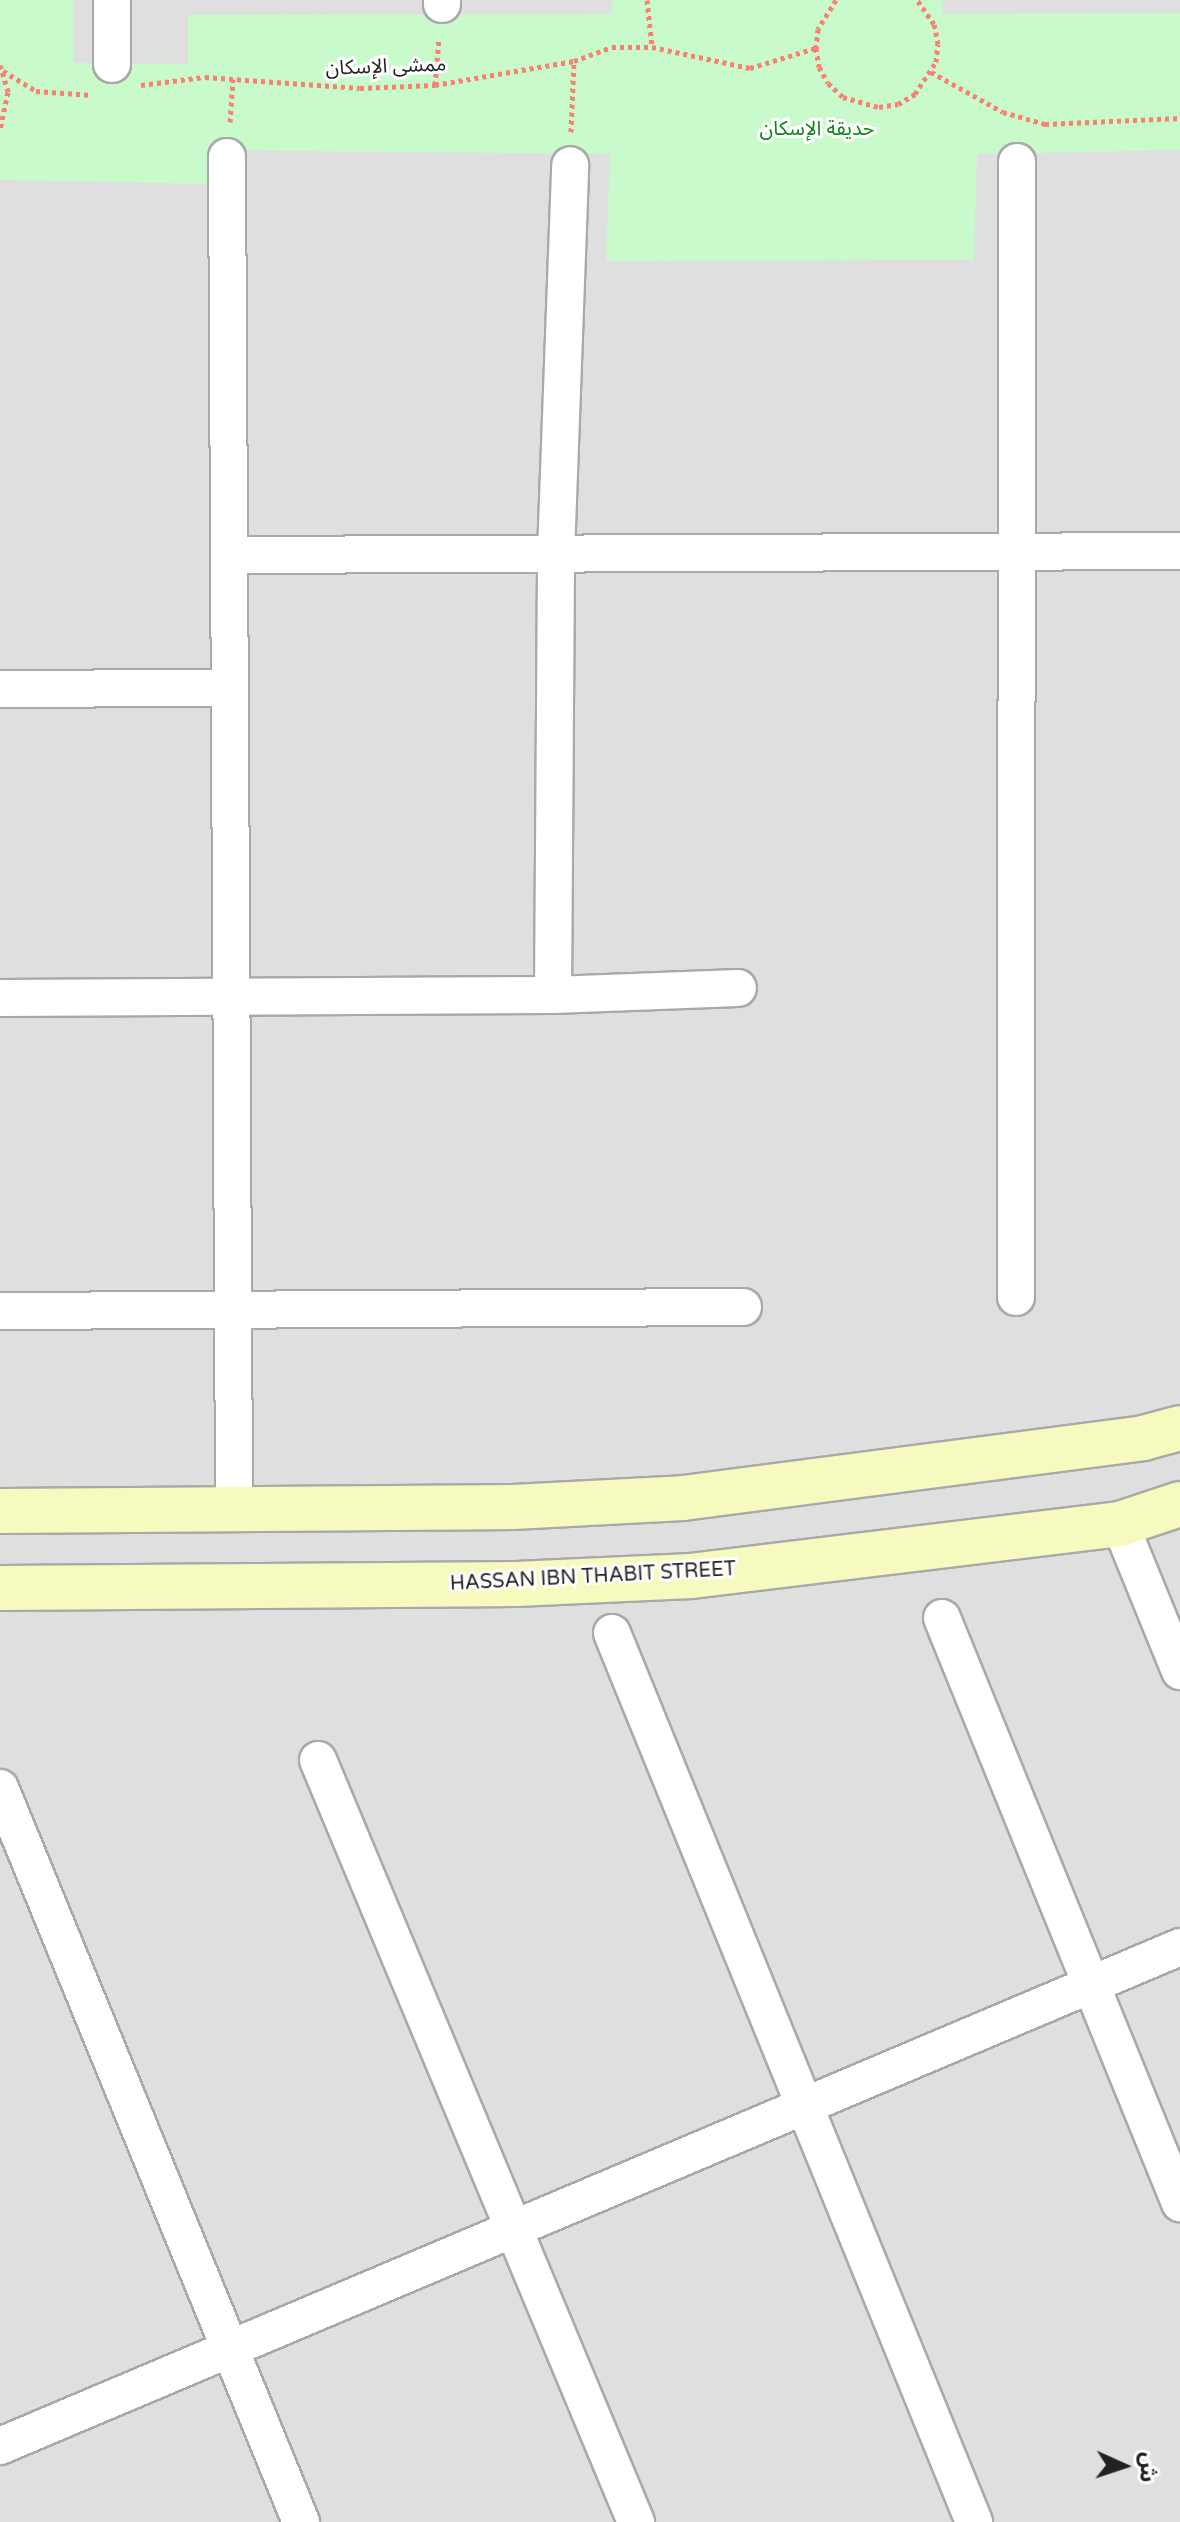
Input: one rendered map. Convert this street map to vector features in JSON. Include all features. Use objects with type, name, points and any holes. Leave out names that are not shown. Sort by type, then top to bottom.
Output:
[{"type":"street","points":[[112,0],[117,81]]},
{"type":"street","points":[[227,157],[234,1510]]},
{"type":"street","points":[[1016,1297],[1017,162]]},
{"type":"street","points":[[553,995],[556,554],[570,165]]},
{"type":"street","points":[[229,555],[1180,551]]},
{"type":"street","points":[[0,689],[229,688]]},
{"type":"street","points":[[0,998],[553,995],[738,988]]},
{"type":"street","points":[[0,1311],[743,1307]]},
{"type":"street","points":[[0,1511],[513,1507],[683,1498],[1143,1438],[1180,1428]]},
{"type":"street","name":"HASSAN IBN THABIT STREET","points":[[0,1588],[516,1584],[691,1576],[1120,1524],[1180,1504]]},
{"type":"street","points":[[1120,1524],[1180,1671]]},
{"type":"street","points":[[942,1618],[1180,2203]]},
{"type":"street","points":[[612,1633],[974,2522]]},
{"type":"street","points":[[318,1760],[636,2522]]},
{"type":"street","points":[[0,1788],[301,2522]]},
{"type":"street","points":[[0,2446],[1180,1947]]},
{"type":"path","points":[[647,0],[652,47]]},
{"type":"path","points":[[836,0],[818,29],[816,48],[819,67],[828,83],[843,97],[860,105],[879,107],[898,104],[915,94],[931,72],[938,44],[934,24],[917,0]]},
{"type":"path","points":[[435,85],[442,2]]},
{"type":"path","name":"ممشى الإسكان","points":[[2,68],[36,91],[117,81],[205,77],[360,88],[435,85],[574,61],[612,47],[652,47],[750,68],[816,48]]},
{"type":"path","points":[[570,165],[574,61]]},
{"type":"path","points":[[0,129],[8,92],[2,68]]},
{"type":"path","points":[[931,72],[1003,112],[1045,124],[1180,118]]},
{"type":"shaded area","points":[[0,0],[1180,0],[1180,2522],[0,2522]]},
{"type":"green space","name":"حديقة الإسكان","points":[[0,0],[73,0],[73,63],[188,64],[188,15],[611,14],[612,0],[942,0],[943,14],[1180,13],[1180,150],[977,154],[974,260],[606,261],[610,154],[215,150],[214,184],[0,180]]}]
